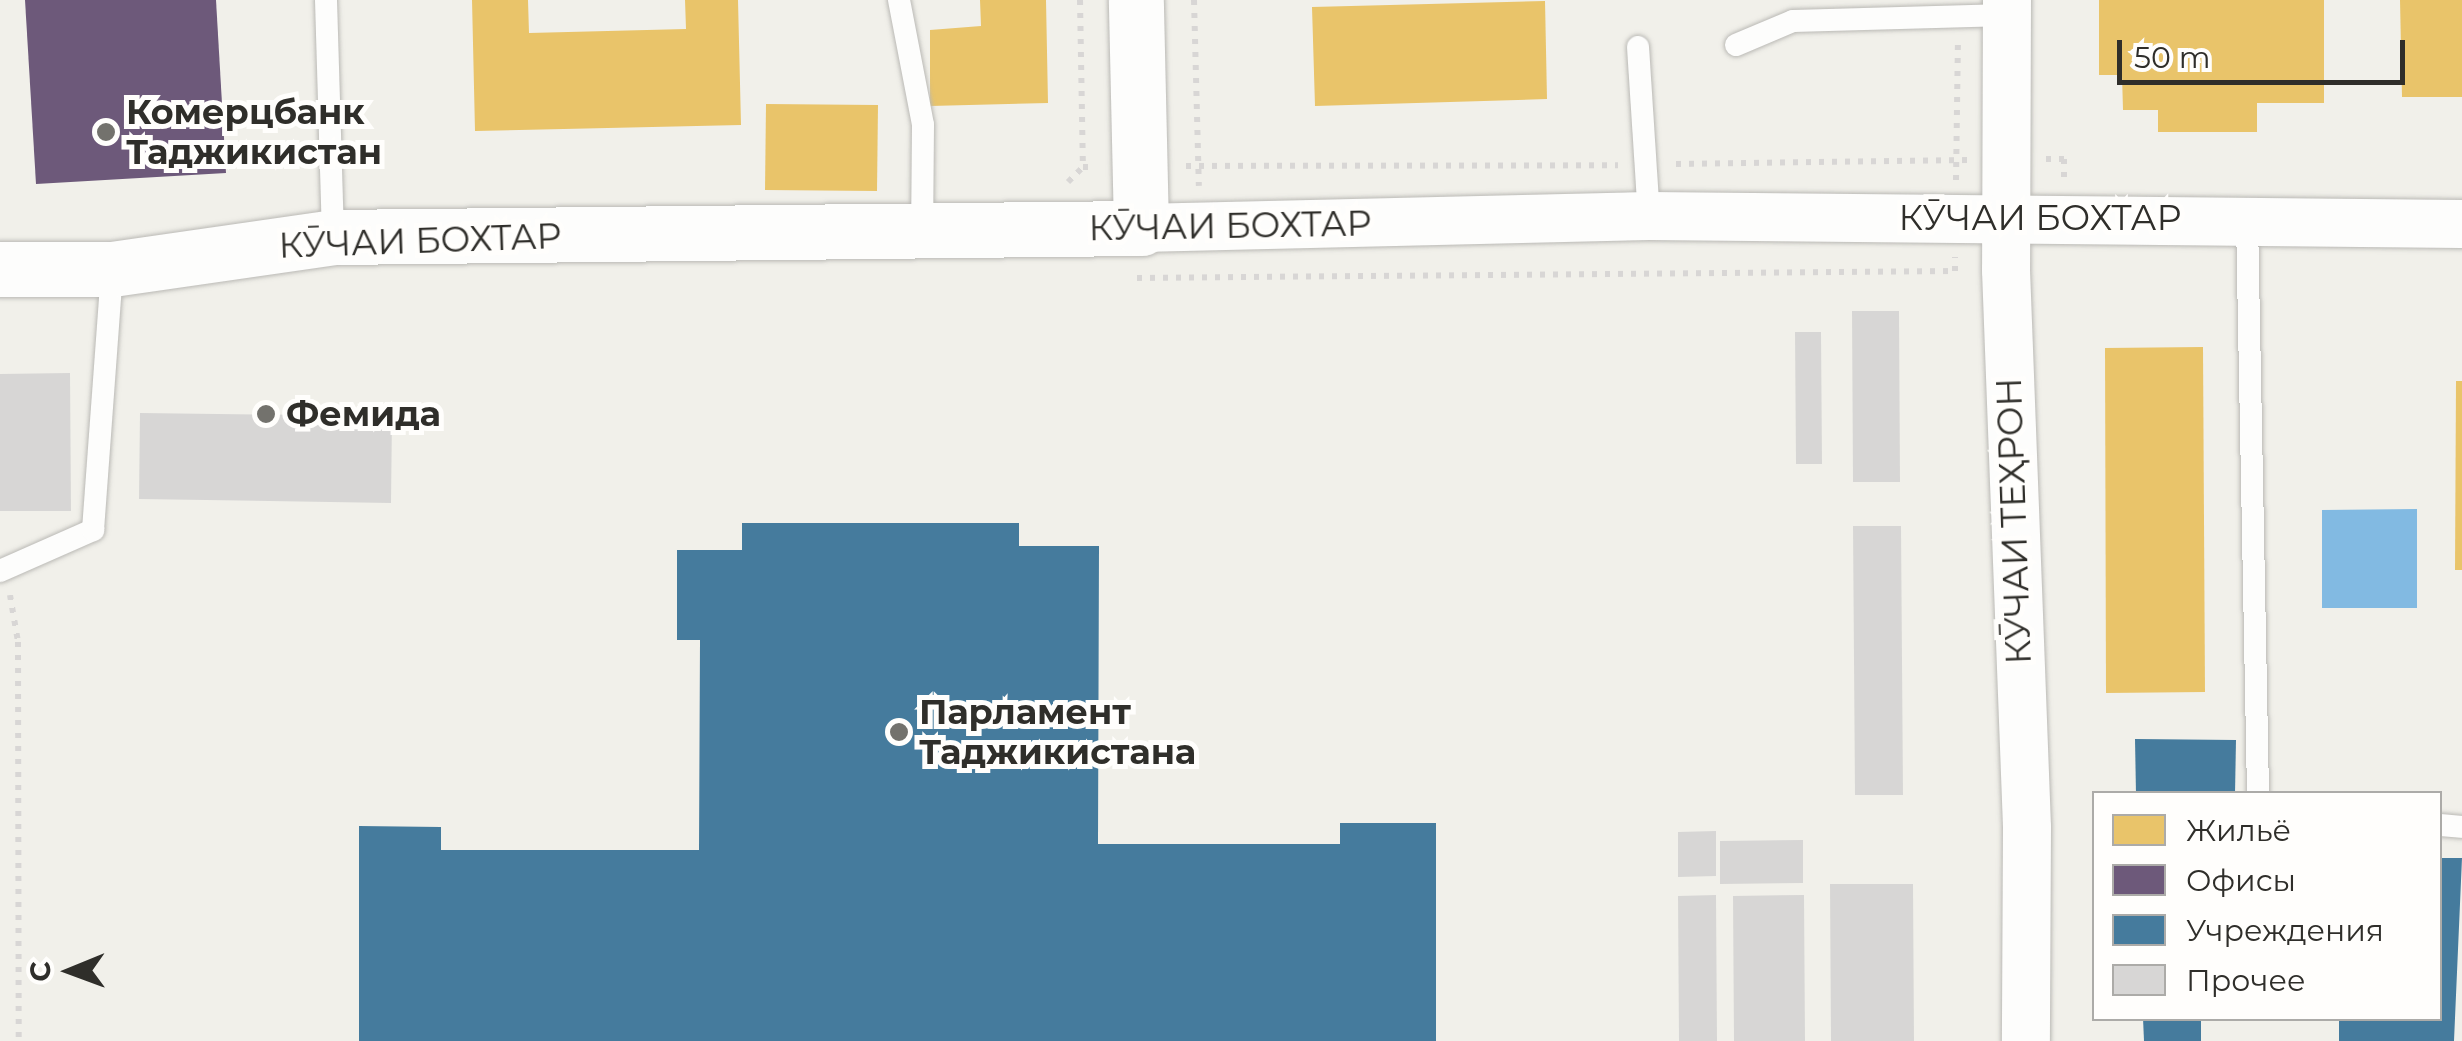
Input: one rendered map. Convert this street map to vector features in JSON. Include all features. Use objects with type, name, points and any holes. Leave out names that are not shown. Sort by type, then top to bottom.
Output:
[{"type":"street","points":[[1136,0],[1142,228]]},
{"type":"street","name":"КӮЧАИ ТЕҲРОН","points":[[2007,8],[2005,218],[2027,828],[2026,1041]]},
{"type":"street","name":"КӮЧАИ БОХТАР","points":[[0,269],[112,269],[333,238],[1142,228],[1649,216],[2462,224]]},
{"type":"lane","points":[[326,0],[333,238]]},
{"type":"lane","points":[[899,0],[924,125],[922,231]]},
{"type":"lane","points":[[1736,45],[1793,10],[1958,20],[2007,8]]},
{"type":"lane","points":[[1638,48],[1649,216]]},
{"type":"lane","points":[[2247,220],[2258,791]]},
{"type":"lane","points":[[2,570],[92,530],[112,269]]},
{"type":"path","points":[[1080,0],[1084,166]]},
{"type":"path","points":[[1194,0],[1201,277]]},
{"type":"path","points":[[1120,278],[1955,272],[1958,20]]},
{"type":"path","points":[[2,570],[18,642],[19,1041]]},
{"type":"water","points":[[2417,509],[2417,608],[2322,608],[2322,510]]},
{"type":"building: Жильё","points":[[472,0],[528,0],[529,33],[686,29],[685,0],[738,0],[741,125],[475,131]]},
{"type":"building: Жильё","points":[[980,0],[1046,0],[1048,103],[930,106],[930,30],[981,26]]},
{"type":"building: Жильё","points":[[2099,0],[2324,0],[2324,103],[2257,103],[2257,132],[2158,132],[2158,110],[2123,110],[2122,75],[2099,75]]},
{"type":"building: Жильё","points":[[2400,0],[2462,0],[2462,97],[2402,97]]},
{"type":"building: Жильё","points":[[1545,1],[1547,99],[1315,106],[1312,7]]},
{"type":"building: Жильё","points":[[766,104],[878,105],[877,191],[765,190]]},
{"type":"building: Жильё","points":[[2203,347],[2205,692],[2106,693],[2105,348]]},
{"type":"building: Жильё","points":[[2456,381],[2462,381],[2462,570],[2455,570]]},
{"type":"building: Офисы","points":[[25,0],[216,0],[226,173],[36,184]]},
{"type":"building: Учреждения","name":"Парламент Таджикистана","points":[[742,523],[1019,523],[1019,546],[1099,546],[1098,844],[1340,844],[1340,823],[1436,823],[1436,1041],[359,1041],[359,826],[441,827],[441,850],[699,850],[700,640],[677,640],[677,550],[742,550]]},
{"type":"building: Учреждения","points":[[2135,739],[2236,740],[2235,791],[2136,791]]},
{"type":"building: Учреждения","points":[[2442,858],[2462,858],[2454,1041],[2339,1041],[2339,1021],[2442,1021]]},
{"type":"building: Учреждения","points":[[2143,1021],[2201,1021],[2201,1041],[2144,1041]]},
{"type":"building: Прочее","points":[[1852,311],[1899,311],[1900,482],[1853,482]]},
{"type":"building: Прочее","points":[[1795,332],[1821,332],[1822,464],[1796,464]]},
{"type":"building: Прочее","points":[[70,373],[71,511],[0,511],[0,374]]},
{"type":"building: Прочее","points":[[140,413],[392,416],[391,503],[139,499]]},
{"type":"building: Прочее","points":[[1853,526],[1901,526],[1903,795],[1855,795]]},
{"type":"building: Прочее","points":[[1716,831],[1716,876],[1678,877],[1678,832]]},
{"type":"building: Прочее","points":[[1803,840],[1803,883],[1720,884],[1720,841]]},
{"type":"building: Прочее","points":[[1830,884],[1913,884],[1914,1041],[1831,1041]]},
{"type":"building: Прочее","points":[[1716,895],[1717,1041],[1679,1041],[1678,896]]},
{"type":"building: Прочее","points":[[1804,895],[1805,1041],[1734,1041],[1733,896]]},
{"type":"place","name":"Комерцбанк Таджикистан","points":[[106,132]]},
{"type":"place","name":"Фемида","points":[[266,414]]},
{"type":"place","name":"Парламент Таджикистана","points":[[899,732]]}]
